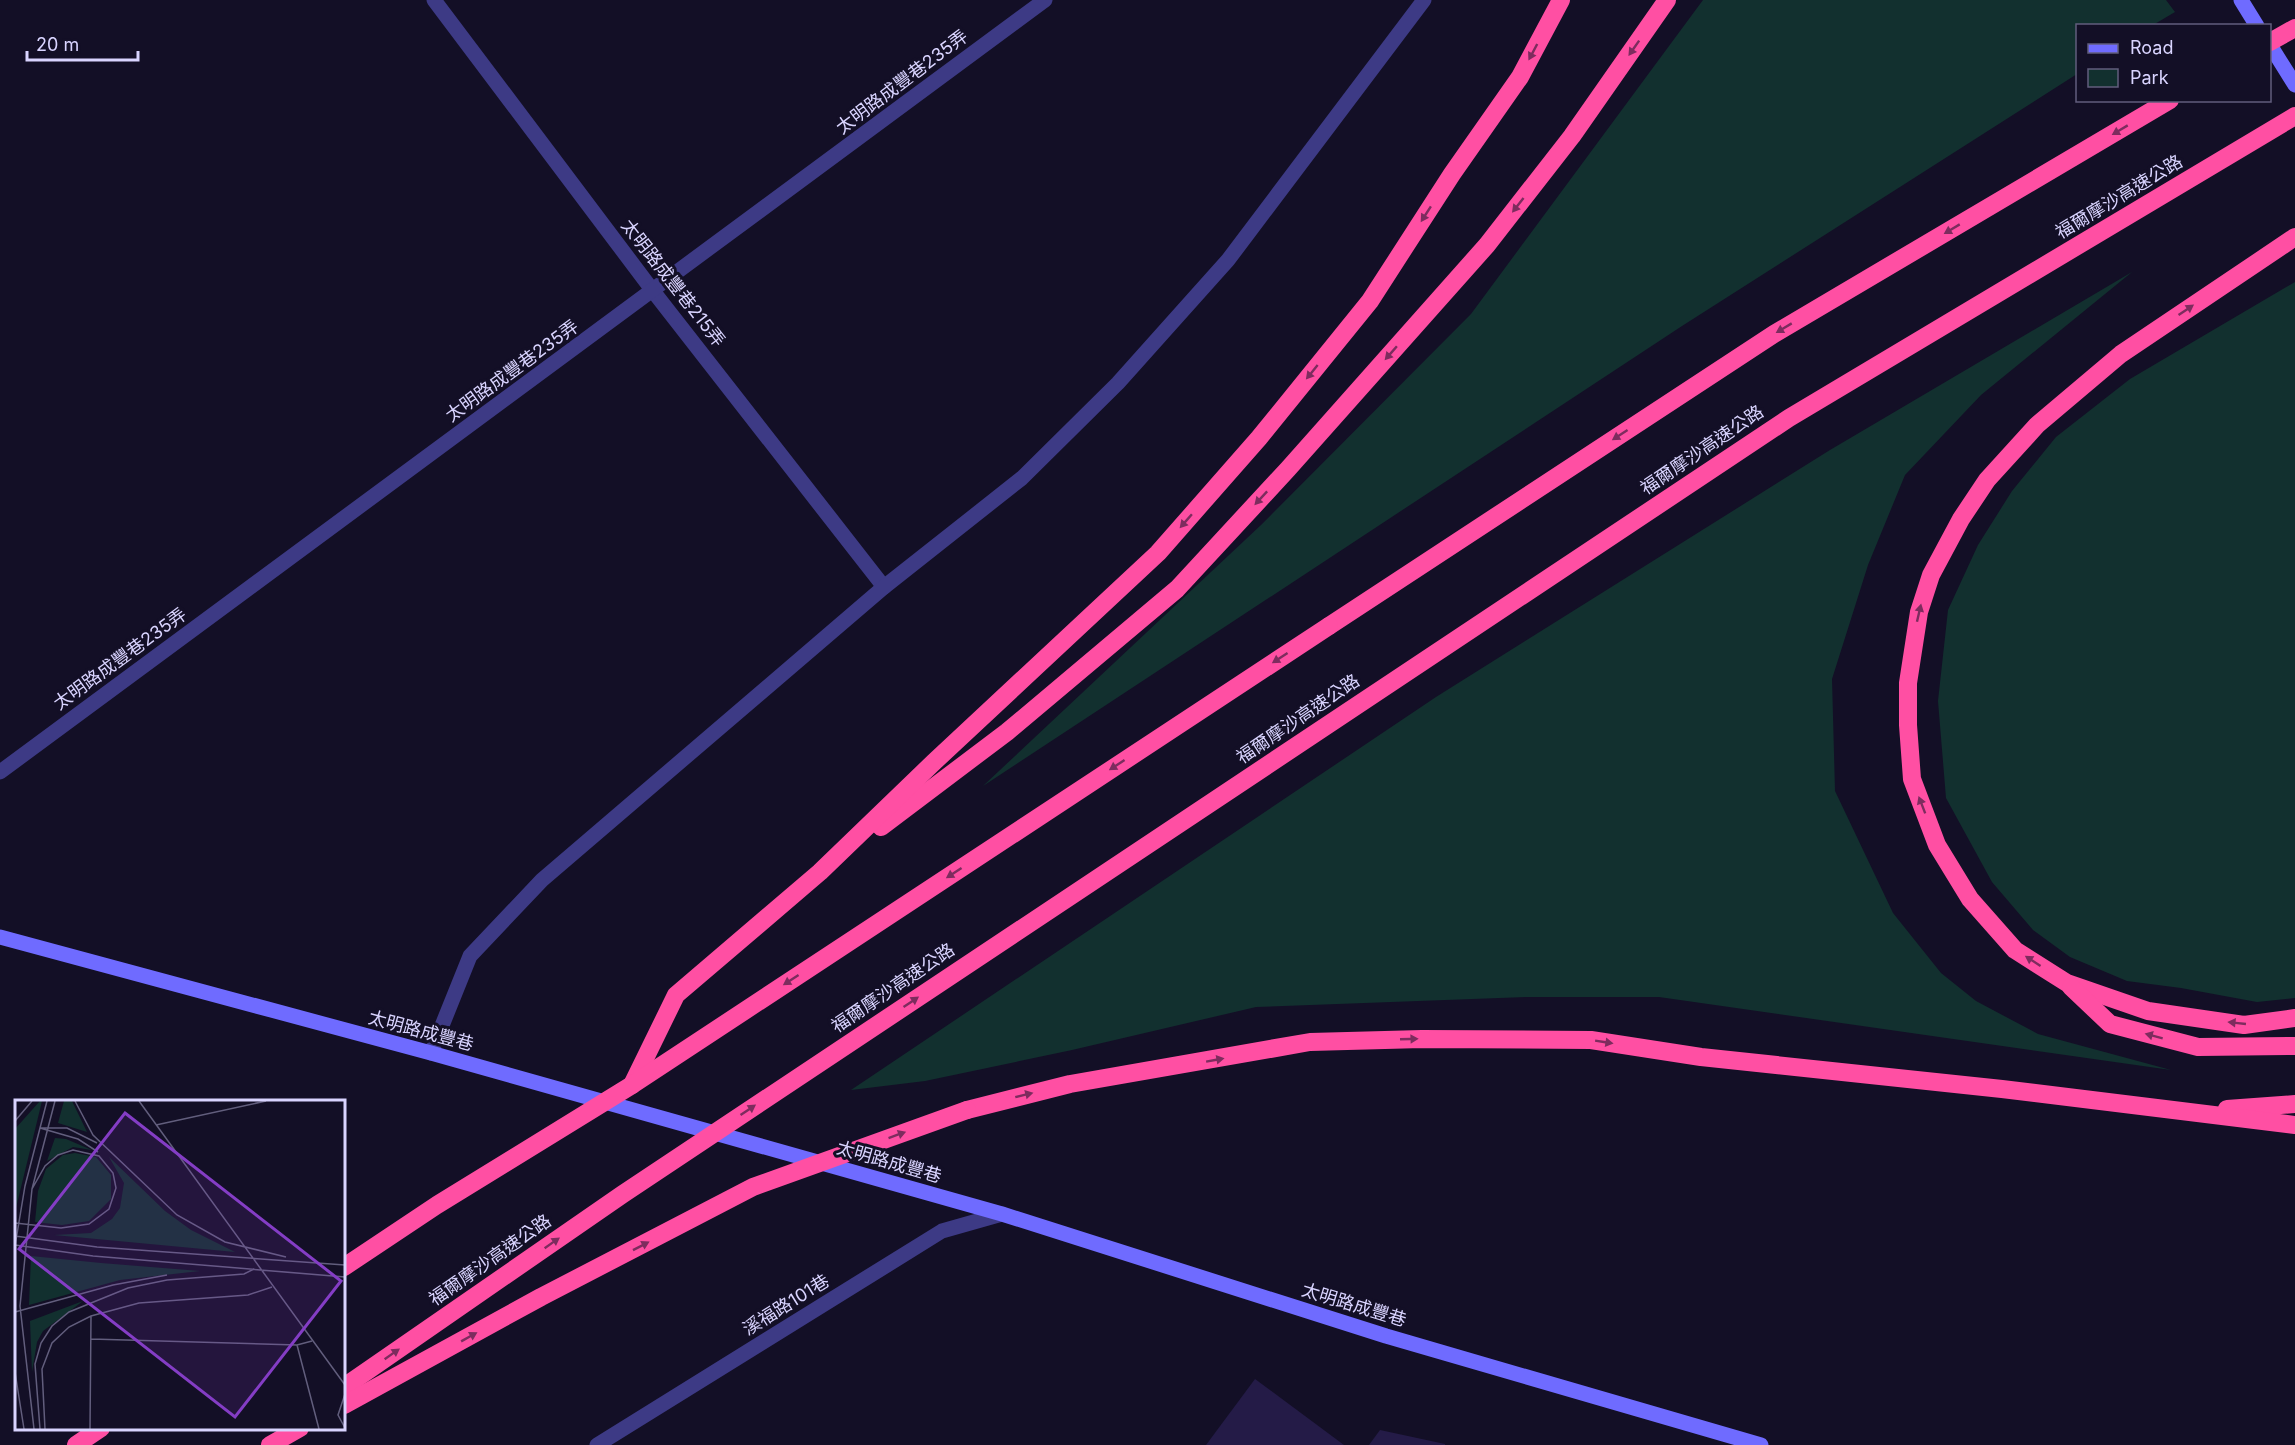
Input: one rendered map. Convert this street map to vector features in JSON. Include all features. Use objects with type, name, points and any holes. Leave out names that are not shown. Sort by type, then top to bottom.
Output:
[{"type":"highway","points":[[632,1085],[676,995],[820,872],[1158,553],[1259,438],[1370,301],[1452,174],[1520,77],[1561,0]]},
{"type":"highway","points":[[820,872],[1007,732],[1177,589],[1288,469],[1487,245],[1572,136],[1667,0]]},
{"type":"highway","points":[[2271,42],[2295,28]]},
{"type":"highway","points":[[345,1266],[437,1205],[632,1085],[1774,334],[2167,102]]},
{"type":"highway","name":"福爾摩沙高速公路","points":[[345,1386],[633,1187],[1788,418],[2295,116]]},
{"type":"highway","points":[[2295,237],[2138,342],[2037,425],[1987,480],[1960,519],[1931,574],[1919,612],[1908,682],[1912,779],[1937,844],[1970,899],[2015,950],[2067,983],[2110,1024],[2198,1047],[2295,1046]]},
{"type":"highway","points":[[2067,983],[2148,1011],[2244,1025],[2295,1018]]},
{"type":"highway","points":[[345,1404],[541,1297],[753,1187],[967,1110],[1070,1084],[1310,1042],[1434,1039],[1591,1040],[1701,1057],[2002,1089],[2295,1125]]},
{"type":"highway","points":[[2184,1113],[2295,1104]]},
{"type":"highway","points":[[76,1445],[98,1430]]},
{"type":"highway","points":[[260,1445],[281,1430]]},
{"type":"highway","points":[[270,1445],[296,1430]]},
{"type":"street","name":"太明路成豐巷215弄","points":[[434,0],[653,291],[884,587]]},
{"type":"street","name":"太明路成豐巷235弄","points":[[0,772],[1045,0]]},
{"type":"street","points":[[431,1053],[470,956],[542,880],[884,587],[1022,478],[1118,382],[1228,260],[1424,0]]},
{"type":"street","points":[[2241,0],[2256,24]]},
{"type":"street","points":[[2271,45],[2295,85]]},
{"type":"street","name":"太明路成豐巷","points":[[0,937],[431,1053],[1002,1214],[1386,1336],[1761,1445]]},
{"type":"street","name":"溪福路101巷","points":[[597,1445],[942,1231],[1002,1214]]},
{"type":"green space","points":[[1703,0],[2166,0],[2175,12],[2155,24],[2076,24],[2076,75],[1682,326],[983,786],[1261,525],[1471,314]]},
{"type":"green space","points":[[2132,272],[1981,395],[1905,475],[1868,565],[1832,679],[1835,791],[1893,913],[1941,973],[1976,1001],[2038,1034],[2171,1070],[1659,997],[1526,997],[1256,1007],[1072,1050],[925,1081],[851,1090],[1436,697],[1830,450]]},
{"type":"green space","points":[[2295,282],[2295,998],[2257,1002],[2127,981],[2070,957],[2033,930],[1992,882],[1946,798],[1938,701],[1948,610],[1978,545],[2012,491],[2056,437],[2130,379]]},
{"type":"building","points":[[1255,1379],[1344,1445],[1206,1445]]},
{"type":"building","points":[[1380,1430],[1445,1444],[1445,1445],[1369,1445]]}]
